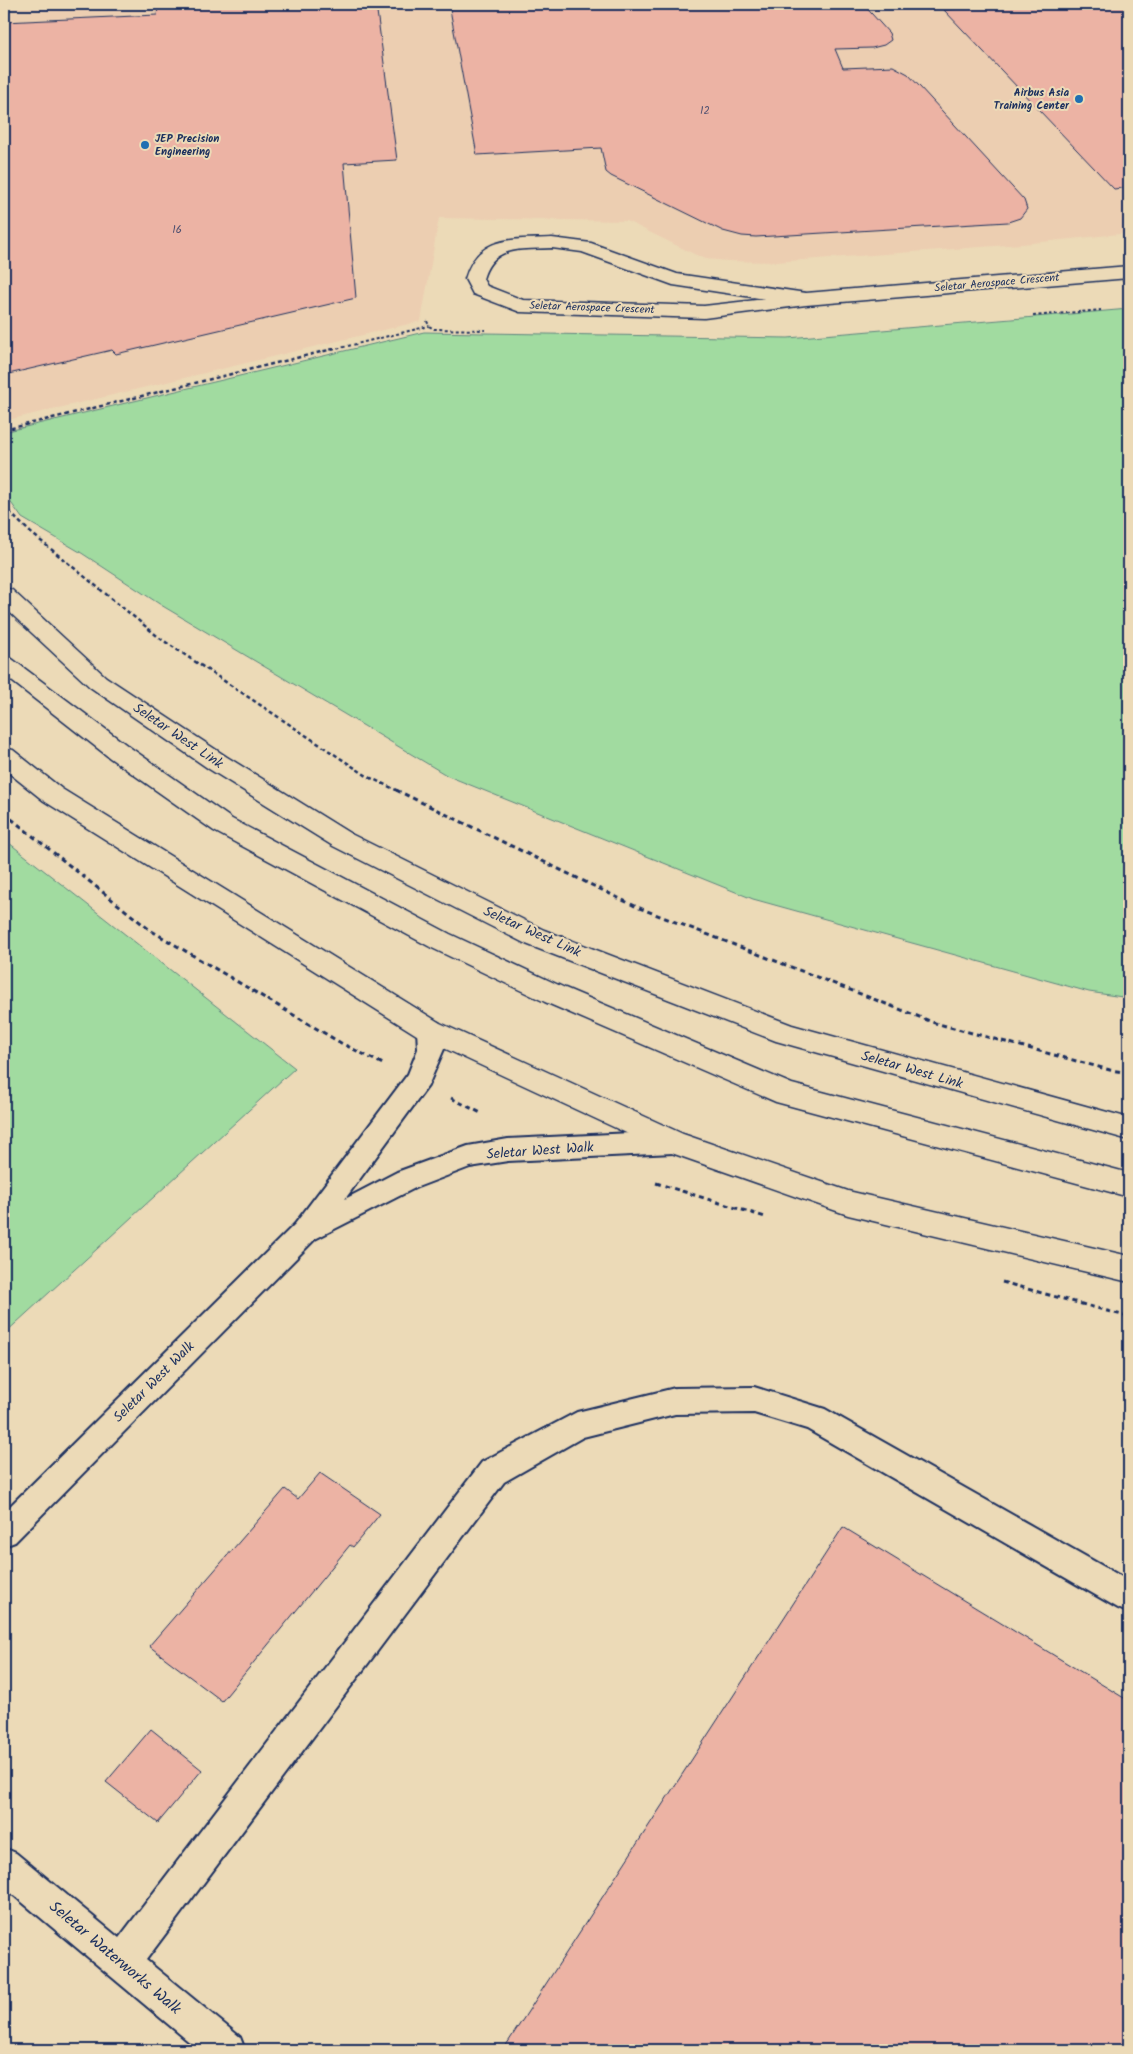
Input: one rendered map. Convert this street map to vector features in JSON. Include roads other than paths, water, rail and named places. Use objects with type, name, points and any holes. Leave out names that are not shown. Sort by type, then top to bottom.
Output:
[{"type":"main road","name":"Seletar Aerospace Crescent","points":[[806,299],[673,279],[585,247],[552,243],[501,246],[490,253],[478,265],[474,279],[480,290],[520,306],[704,312],[806,299],[1129,272]]},
{"type":"main road","name":"Seletar West Link","points":[[4,595],[98,682],[218,763],[342,840],[535,937],[786,1034],[1129,1129]]},
{"type":"main road","points":[[4,664],[119,752],[223,825],[441,941],[554,995],[786,1094],[1129,1185]]},
{"type":"main road","points":[[4,756],[52,795],[430,1030],[672,1142],[848,1203],[1129,1269]]},
{"type":"lane","name":"Seletar West Walk","points":[[4,1532],[305,1232],[418,1079],[431,1049],[430,1030]]},
{"type":"lane","name":"Seletar West Walk","points":[[305,1232],[406,1180],[468,1158],[508,1150],[672,1142]]},
{"type":"lane","points":[[122,1963],[493,1472],[577,1425],[675,1401],[754,1400],[815,1418],[1129,1598]]},
{"type":"lane","name":"Seletar Waterworks Walk","points":[[4,1865],[227,2050]]},
{"type":"place","name":"Airbus Asia Training Center","points":[[1079,99]]},
{"type":"place","name":"JEP Precision Engineering","points":[[145,145]]}]
